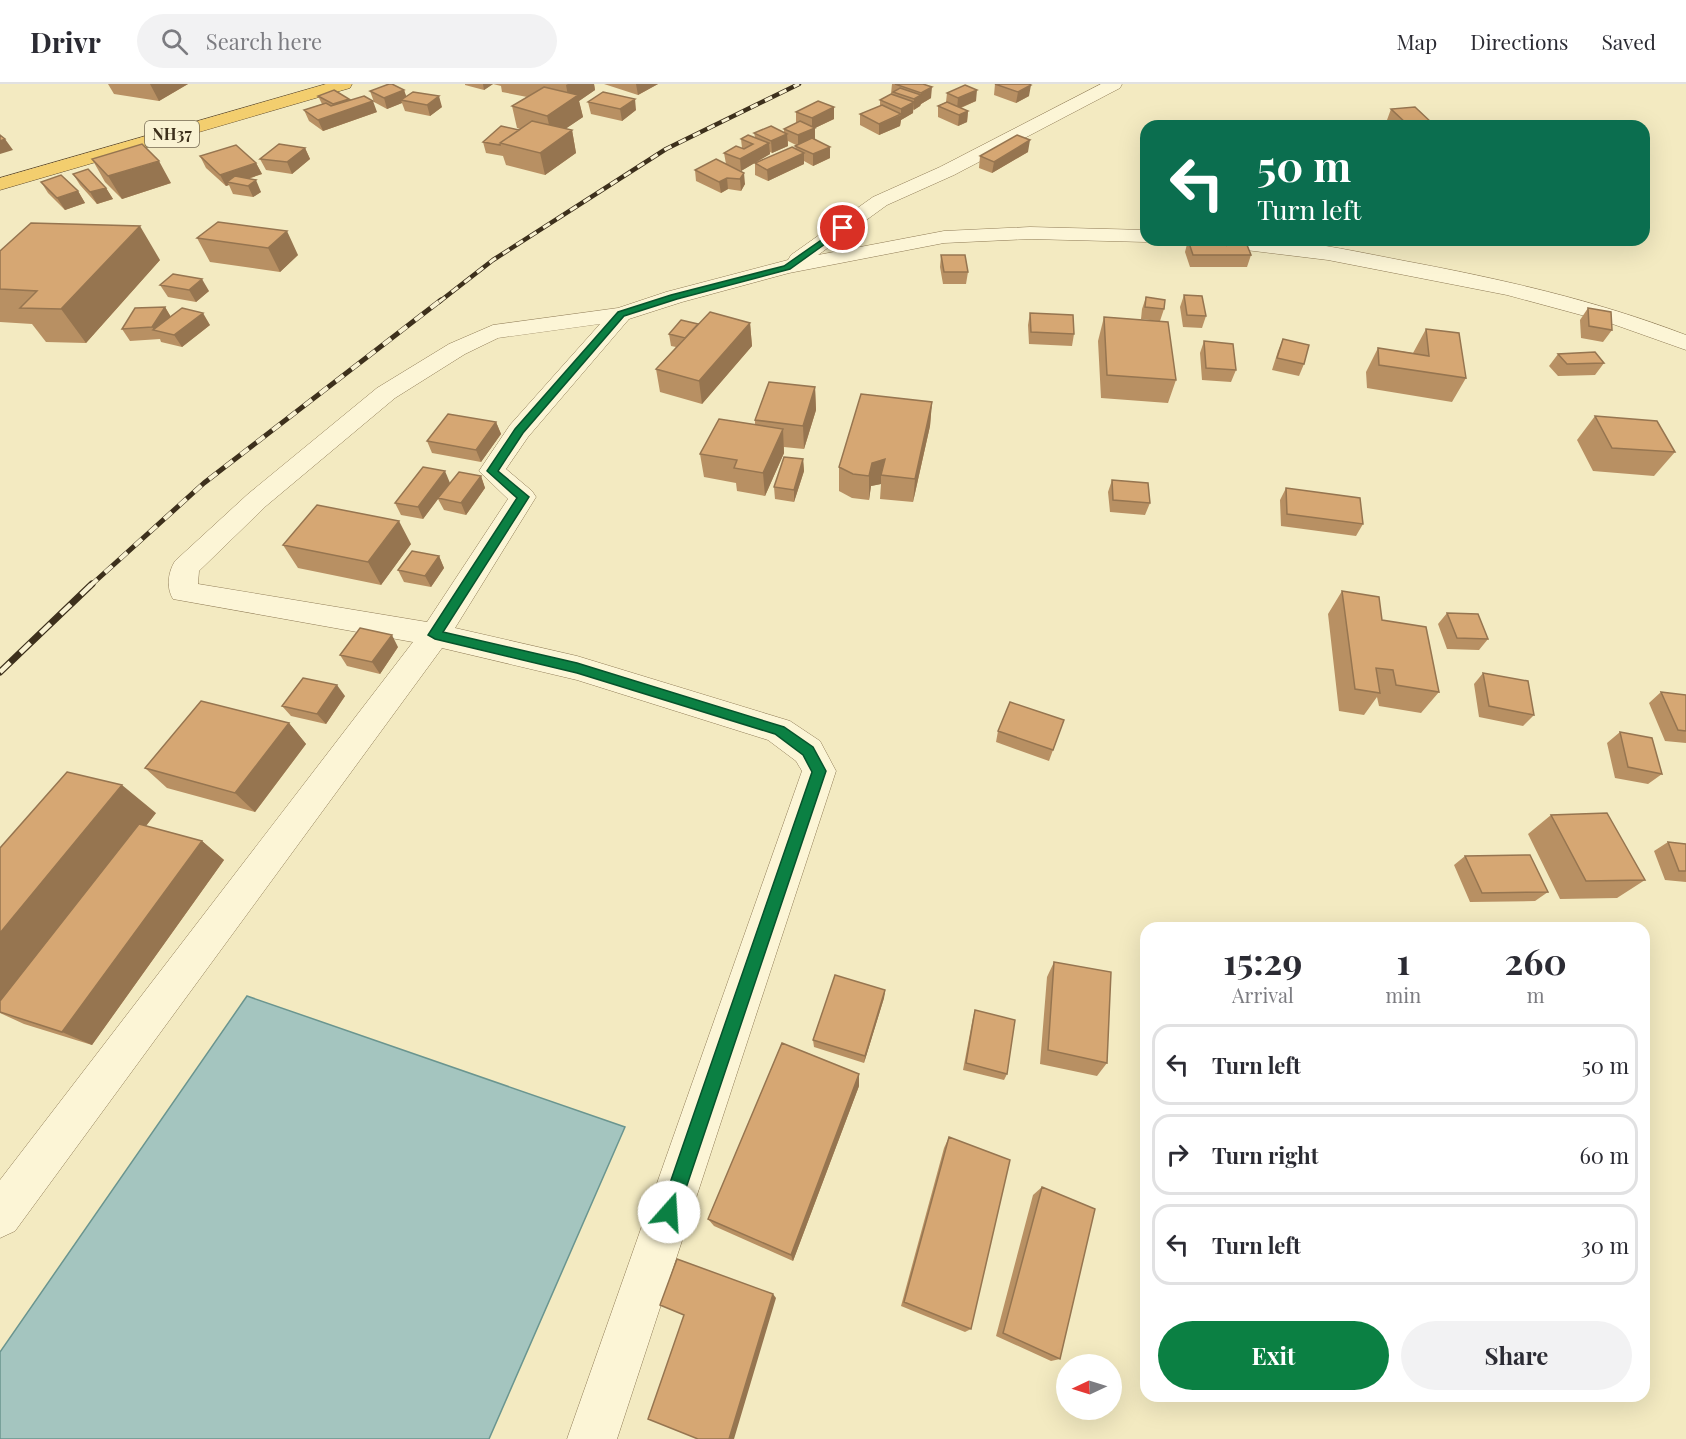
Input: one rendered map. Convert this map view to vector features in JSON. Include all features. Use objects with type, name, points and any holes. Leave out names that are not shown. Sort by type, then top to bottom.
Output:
[{"type":"highway","name":"NH37","points":[[0,184],[344,84]]},
{"type":"street","points":[[787,267],[879,201],[947,171],[1114,84]]},
{"type":"street","points":[[592,1439],[819,771],[808,751],[779,730],[577,668],[435,635],[183,592],[185,568],[257,500],[386,393],[457,349],[493,332],[621,314],[674,297],[787,267],[944,237],[1030,232],[1140,236]]},
{"type":"street","points":[[1260,246],[1338,256],[1503,285],[1646,326],[1686,343]]},
{"type":"street","points":[[0,1216],[435,635],[523,497],[492,471],[519,431],[621,314]]},
{"type":"water","points":[[247,996],[625,1127],[489,1439],[0,1439],[0,1352]]},
{"type":"building","points":[[389,84],[404,90],[384,98],[370,91]]},
{"type":"building","points":[[895,84],[923,84],[932,87],[921,93]]},
{"type":"building","points":[[995,84],[1029,84],[1031,85],[1018,92]]},
{"type":"building","points":[[965,85],[977,90],[958,98],[947,93]]},
{"type":"building","points":[[544,87],[578,95],[547,116],[512,106]]},
{"type":"building","points":[[900,88],[921,95],[914,99],[893,92]]},
{"type":"building","points":[[334,90],[349,99],[333,104],[318,96]]},
{"type":"building","points":[[413,92],[439,96],[427,105],[401,100]]},
{"type":"building","points":[[603,92],[635,99],[620,109],[588,102]]},
{"type":"building","points":[[891,94],[914,102],[901,109],[880,100]]},
{"type":"building","points":[[364,96],[373,101],[318,120],[304,110],[326,103],[331,106]]},
{"type":"building","points":[[818,101],[834,107],[812,118],[796,112]]},
{"type":"building","points":[[947,102],[968,111],[959,115],[938,106]]},
{"type":"building","points":[[882,105],[901,114],[879,124],[860,114]]},
{"type":"building","points":[[1415,107],[1429,120],[1403,120],[1391,109]]},
{"type":"building","points":[[532,121],[572,130],[540,153],[500,143]]},
{"type":"building","points":[[800,121],[815,128],[798,135],[784,129]]},
{"type":"building","points":[[501,126],[519,130],[500,145],[483,142]]},
{"type":"building","points":[[771,126],[787,134],[771,141],[754,133]]},
{"type":"building","points":[[748,135],[769,143],[740,159],[724,153],[736,146],[744,149],[753,144],[741,139]]},
{"type":"building","points":[[1017,135],[1030,140],[994,162],[980,156]]},
{"type":"building","points":[[812,138],[830,147],[813,154],[795,146]]},
{"type":"building","points":[[142,144],[159,161],[108,176],[92,159]]},
{"type":"building","points":[[279,144],[305,148],[287,162],[260,159]]},
{"type":"building","points":[[236,145],[256,163],[220,175],[200,156]]},
{"type":"building","points":[[792,147],[804,153],[767,170],[755,163]]},
{"type":"building","points":[[716,159],[744,173],[740,179],[727,178],[719,182],[695,170]]},
{"type":"building","points":[[88,169],[106,188],[90,192],[73,174]]},
{"type":"building","points":[[61,175],[78,191],[57,198],[41,182]]},
{"type":"building","points":[[235,176],[256,180],[248,186],[227,182]]},
{"type":"building","points":[[218,222],[287,231],[268,248],[197,238]]},
{"type":"building","points":[[31,223],[140,226],[61,309],[20,308],[37,291],[0,289],[0,251]]},
{"type":"building","points":[[1190,246],[1247,246],[1251,255],[1193,255]]},
{"type":"building","points":[[941,255],[965,255],[968,272],[944,272]]},
{"type":"building","points":[[173,274],[202,279],[189,290],[160,285]]},
{"type":"building","points":[[1184,295],[1202,296],[1206,316],[1187,315]]},
{"type":"building","points":[[1146,297],[1165,300],[1164,309],[1145,307]]},
{"type":"building","points":[[165,307],[152,327],[122,329],[135,308]]},
{"type":"building","points":[[182,308],[203,313],[174,335],[153,330]]},
{"type":"building","points":[[1588,308],[1611,312],[1612,330],[1589,326]]},
{"type":"building","points":[[710,312],[750,323],[699,381],[656,369]]},
{"type":"building","points":[[1030,313],[1073,315],[1074,334],[1031,332]]},
{"type":"building","points":[[1104,317],[1168,322],[1176,380],[1107,375]]},
{"type":"building","points":[[681,320],[698,324],[685,338],[669,334]]},
{"type":"building","points":[[1426,329],[1459,333],[1466,378],[1379,365],[1378,348],[1429,356]]},
{"type":"building","points":[[1283,339],[1309,345],[1304,364],[1277,358]]},
{"type":"building","points":[[1204,341],[1233,344],[1236,370],[1206,368]]},
{"type":"building","points":[[1595,352],[1604,363],[1567,364],[1558,354]]},
{"type":"building","points":[[769,382],[815,387],[803,426],[755,420]]},
{"type":"building","points":[[861,394],[932,402],[915,479],[881,475],[885,459],[872,463],[869,476],[853,474],[839,467]]},
{"type":"building","points":[[448,414],[496,422],[476,450],[427,441]]},
{"type":"building","points":[[1595,416],[1657,421],[1675,452],[1612,448]]},
{"type":"building","points":[[719,419],[783,429],[763,473],[734,468],[737,460],[700,454]]},
{"type":"building","points":[[784,457],[803,459],[794,490],[774,487]]},
{"type":"building","points":[[423,467],[445,471],[418,507],[395,503]]},
{"type":"building","points":[[459,472],[481,476],[461,503],[438,498]]},
{"type":"building","points":[[1112,480],[1148,483],[1150,503],[1113,500]]},
{"type":"building","points":[[1286,488],[1360,498],[1363,524],[1287,514]]},
{"type":"building","points":[[317,505],[399,521],[368,562],[283,545]]},
{"type":"building","points":[[412,551],[439,556],[425,576],[398,570]]},
{"type":"building","points":[[1342,591],[1379,597],[1382,620],[1426,627],[1439,692],[1396,685],[1393,670],[1376,668],[1380,693],[1355,689]]},
{"type":"building","points":[[1447,613],[1478,614],[1488,639],[1457,638]]},
{"type":"building","points":[[360,628],[392,635],[372,662],[340,655]]},
{"type":"building","points":[[1483,673],[1528,681],[1534,715],[1489,706]]},
{"type":"building","points":[[303,678],[337,685],[317,714],[282,706]]},
{"type":"building","points":[[1661,692],[1686,695],[1686,731],[1678,730]]},
{"type":"building","points":[[201,701],[289,723],[235,793],[145,768]]},
{"type":"building","points":[[1010,702],[1064,720],[1053,750],[998,731]]},
{"type":"building","points":[[1620,732],[1652,738],[1662,774],[1628,767]]},
{"type":"building","points":[[67,772],[122,785],[0,933],[0,848]]},
{"type":"building","points":[[1607,813],[1645,880],[1586,881],[1551,815]]},
{"type":"building","points":[[139,824],[202,841],[62,1032],[0,1012],[0,1001]]},
{"type":"building","points":[[1668,842],[1686,844],[1686,871],[1679,871]]},
{"type":"building","points":[[1530,855],[1548,892],[1482,893],[1465,856]]},
{"type":"building","points":[[1054,962],[1111,972],[1107,1063],[1048,1050]]},
{"type":"building","points":[[835,975],[885,990],[865,1056],[813,1040]]},
{"type":"building","points":[[975,1010],[1015,1020],[1007,1074],[966,1063]]},
{"type":"building","points":[[782,1043],[859,1074],[791,1255],[708,1219]]},
{"type":"building","points":[[949,1137],[1010,1160],[971,1329],[904,1302]]},
{"type":"building","points":[[1042,1187],[1095,1209],[1061,1354],[1056,1354],[1056,1357],[1003,1333]]},
{"type":"building","points":[[677,1259],[773,1294],[729,1439],[698,1439],[648,1419],[684,1315],[660,1305]]},
{"type":"railway","points":[[439,302],[493,260],[666,149],[799,84]]},
{"type":"railway","points":[[90,586],[204,483],[441,300]]},
{"type":"railway","points":[[0,672],[92,584]]},
{"type":"route","points":[[669,1212],[819,771],[808,751],[779,730],[577,668],[435,635],[523,497],[492,471],[519,431],[621,314],[674,297],[787,267],[843,228]]}]
